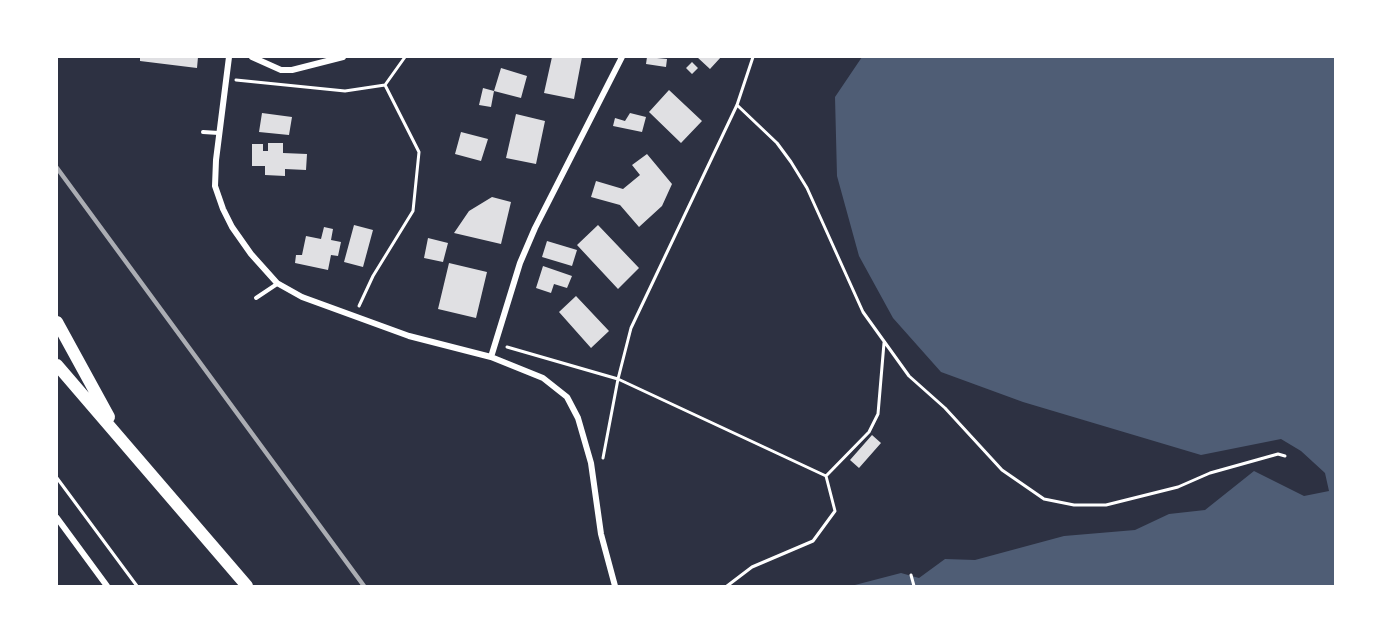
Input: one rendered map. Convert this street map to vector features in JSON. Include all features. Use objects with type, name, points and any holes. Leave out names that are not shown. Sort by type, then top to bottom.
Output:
[{"type":"highway","points":[[57,322],[121,439]]},
{"type":"highway","points":[[57,365],[247,586]]},
{"type":"street","points":[[229,57],[215,186],[232,227],[251,254],[277,283],[302,297],[409,336],[491,357],[543,378],[567,397],[578,418],[591,463],[601,534],[615,586]]},
{"type":"street","points":[[252,57],[281,70],[292,70],[343,57]]},
{"type":"street","points":[[491,357],[519,263],[553,190],[622,57]]},
{"type":"street","points":[[57,518],[107,586]]},
{"type":"lane","points":[[203,132],[219,133]]},
{"type":"lane","points":[[256,298],[277,283]]},
{"type":"path","points":[[226,79],[345,91],[386,84],[405,57]]},
{"type":"path","points":[[603,458],[618,379],[632,328],[737,105],[753,57]]},
{"type":"path","points":[[354,316],[373,276],[413,211],[419,152],[386,84]]},
{"type":"path","points":[[737,105],[777,143],[791,162],[807,188],[863,312],[909,376],[945,408],[1002,470],[1044,499],[1074,505],[1106,505],[1178,487],[1210,473],[1278,454],[1285,456]]},
{"type":"path","points":[[826,476],[869,432],[878,414],[884,341]]},
{"type":"path","points":[[618,379],[826,476]]},
{"type":"path","points":[[727,586],[752,567],[813,541],[834,511],[826,476]]},
{"type":"path","points":[[57,478],[136,586]]},
{"type":"path","points":[[911,575],[914,586]]},
{"type":"water","points":[[862,57],[1335,57],[1335,586],[851,586],[901,573],[919,578],[945,559],[975,560],[1064,536],[1135,530],[1169,514],[1205,510],[1254,471],[1304,496],[1329,491],[1325,473],[1301,451],[1281,439],[1201,455],[1023,402],[941,372],[893,318],[859,256],[837,176],[835,97]]},
{"type":"building","points":[[140,57],[198,57],[197,68],[140,61]]},
{"type":"building","points":[[552,57],[582,57],[574,99],[544,93]]},
{"type":"building","points":[[647,57],[667,59],[666,67],[646,64]]},
{"type":"building","points":[[697,57],[721,57],[710,69]]},
{"type":"building","points":[[692,62],[698,68],[692,74],[686,68]]},
{"type":"building","points":[[501,68],[527,76],[521,98],[494,91]]},
{"type":"building","points":[[483,88],[494,91],[491,107],[479,105]]},
{"type":"building","points":[[669,90],[702,121],[681,143],[649,112]]},
{"type":"building","points":[[262,113],[292,117],[289,135],[259,132]]},
{"type":"building","points":[[630,113],[646,117],[642,132],[613,126],[615,118],[625,121]]},
{"type":"building","points":[[516,114],[545,121],[536,164],[506,158]]},
{"type":"building","points":[[461,132],[488,139],[481,161],[455,154]]},
{"type":"building","points":[[268,143],[283,143],[283,153],[307,154],[306,170],[285,169],[285,176],[265,175],[265,166],[252,166],[252,144],[263,144],[263,151],[268,151]]},
{"type":"building","points":[[647,154],[672,184],[662,206],[639,227],[620,205],[591,197],[596,181],[623,189],[640,175],[632,165]]},
{"type":"building","points":[[492,197],[511,202],[501,244],[454,233],[469,211]]},
{"type":"building","points":[[354,225],[373,230],[363,267],[344,262]]},
{"type":"building","points":[[598,225],[639,268],[618,289],[577,245]]},
{"type":"building","points":[[324,227],[333,229],[331,240],[341,242],[338,256],[331,255],[328,270],[295,263],[296,255],[302,255],[306,236],[321,239]]},
{"type":"building","points":[[428,238],[448,243],[443,262],[424,258]]},
{"type":"building","points":[[547,241],[577,250],[572,266],[542,257]]},
{"type":"building","points":[[449,263],[487,272],[476,318],[438,309]]},
{"type":"building","points":[[543,266],[572,276],[567,288],[554,284],[551,293],[536,288]]},
{"type":"building","points":[[576,296],[609,331],[591,348],[559,312]]},
{"type":"building","points":[[872,435],[881,443],[859,468],[850,460]]},
{"type":"railway","points":[[57,168],[364,586]]}]
